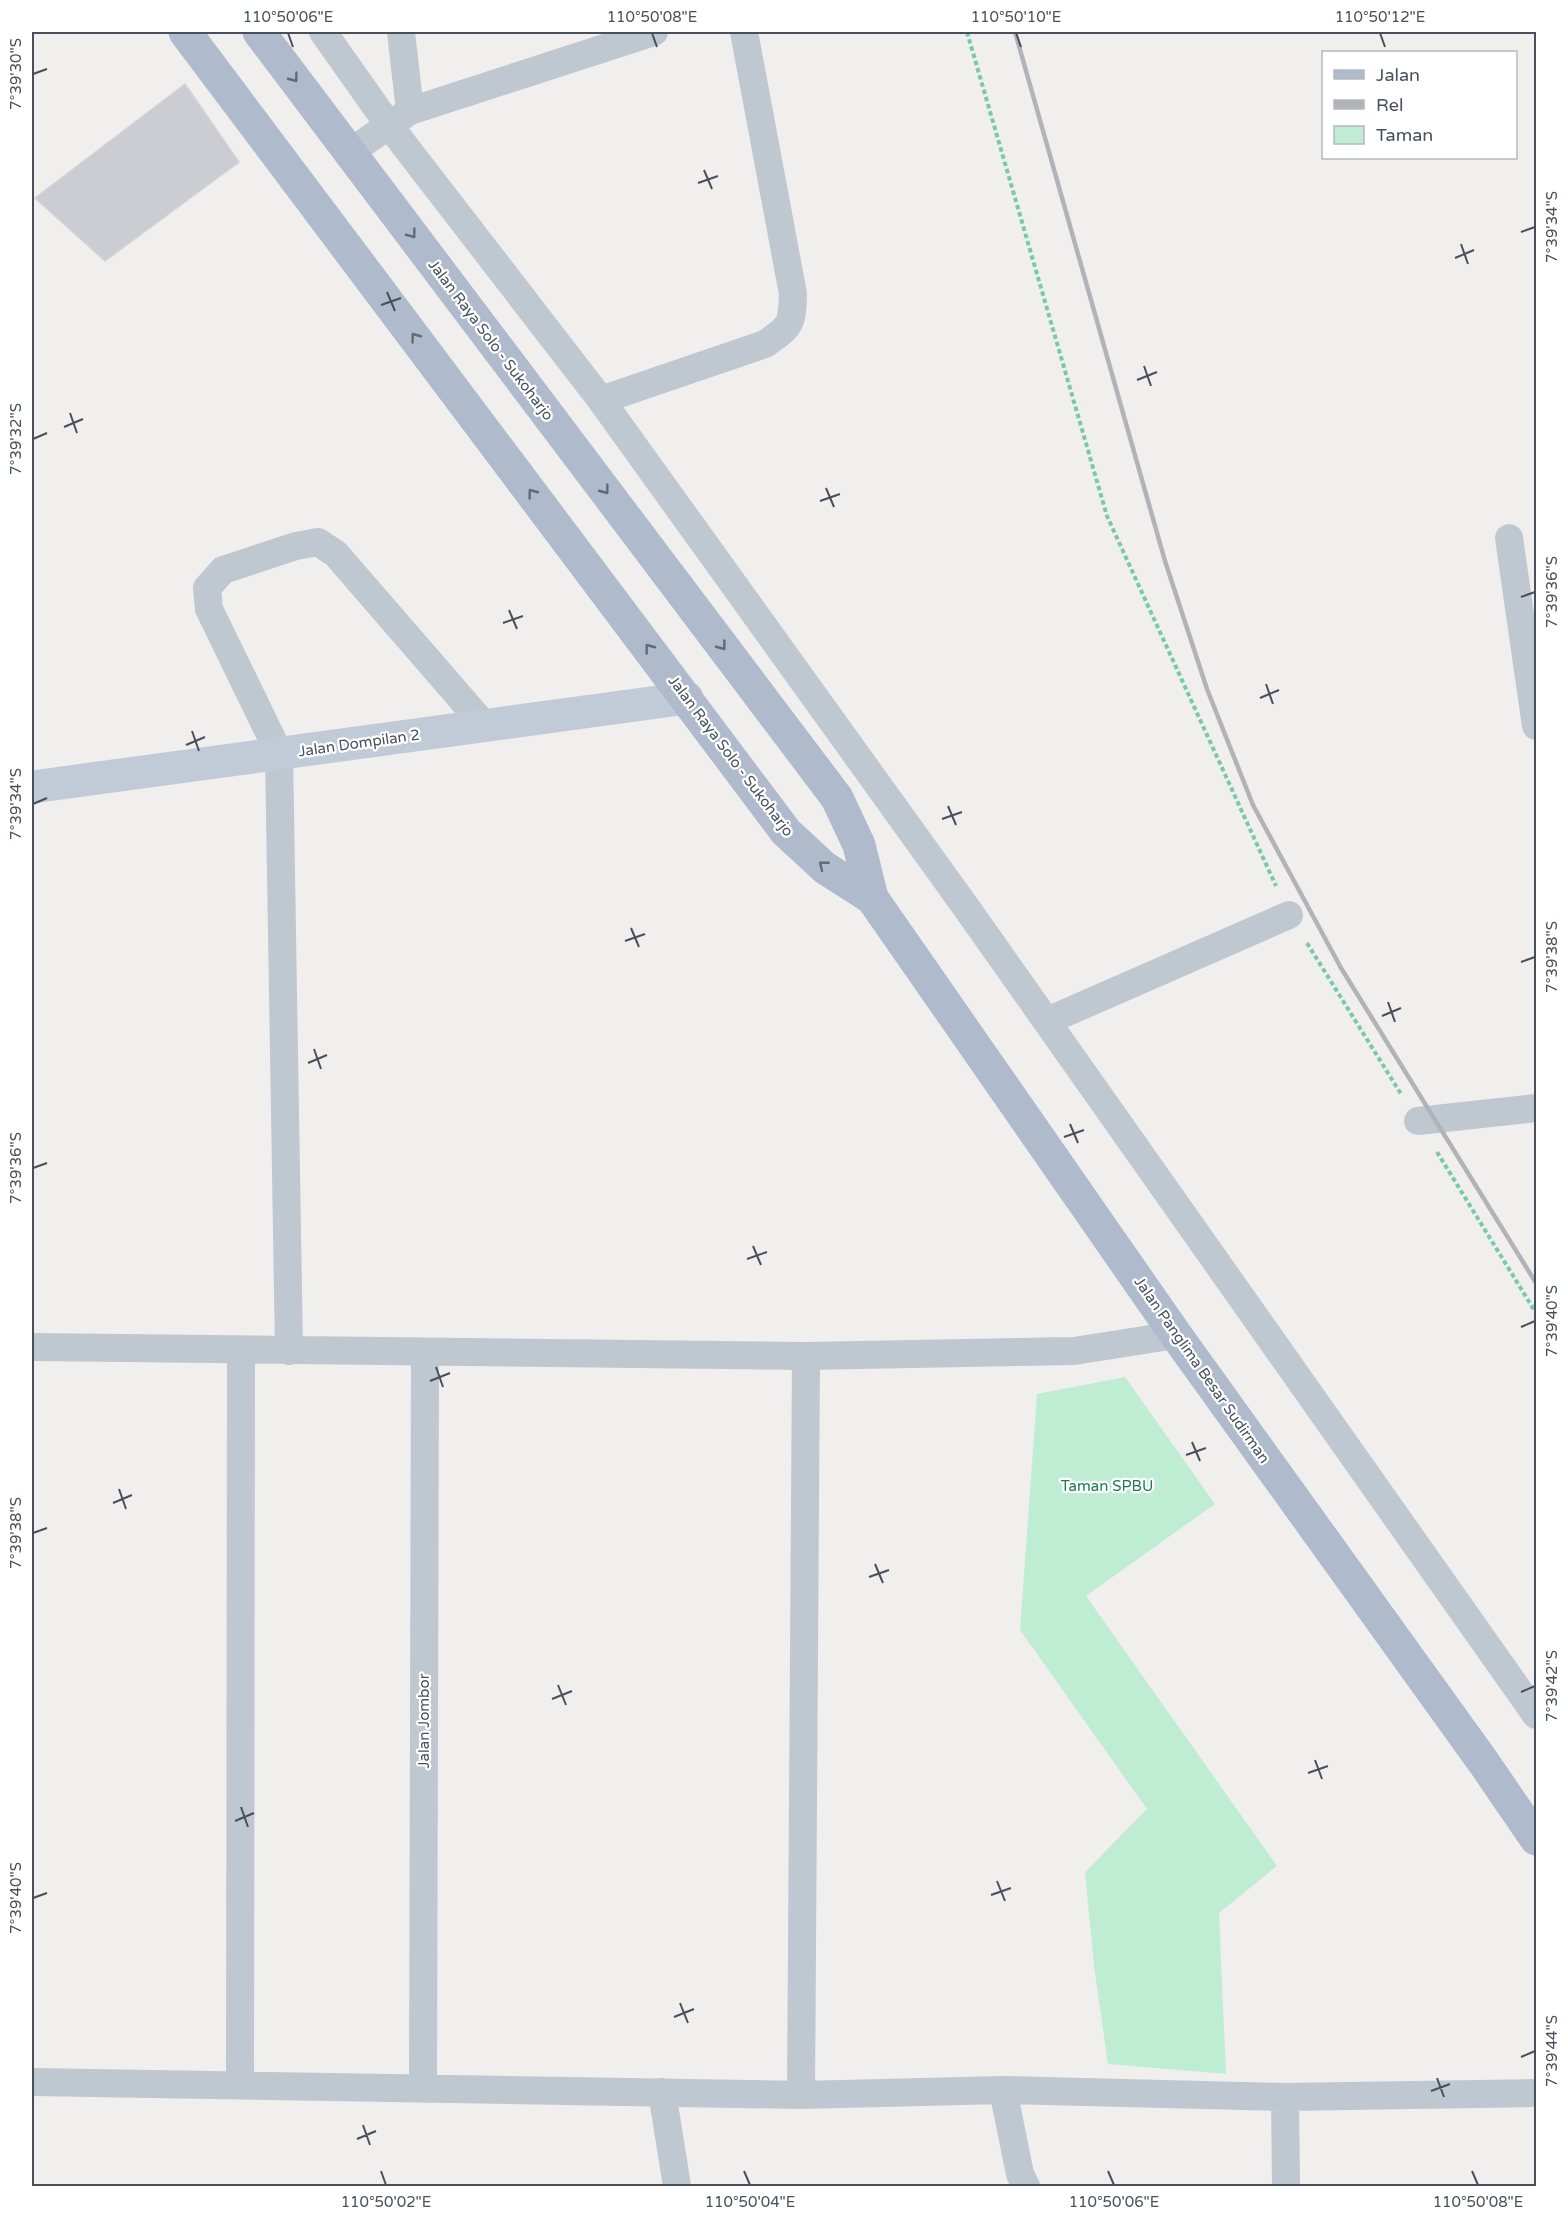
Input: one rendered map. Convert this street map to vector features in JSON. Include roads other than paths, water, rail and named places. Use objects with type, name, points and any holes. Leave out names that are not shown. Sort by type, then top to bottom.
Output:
[{"type":"main road","name":"Jalan Raya Solo - Sukoharjo","points":[[185,32],[786,832],[825,868],[872,898]]},
{"type":"main road","name":"Jalan Raya Solo - Sukoharjo","points":[[259,32],[837,798],[859,845],[872,898]]},
{"type":"main road","name":"Jalan Panglima Besar Sudirman","points":[[872,898],[1176,1335],[1464,1734],[1536,1839]]},
{"type":"street","points":[[323,32],[399,117],[1047,1021],[1536,1715]]},
{"type":"street","points":[[399,117],[401,32]]},
{"type":"street","points":[[350,152],[399,117],[654,32]]},
{"type":"street","points":[[601,400],[765,344],[784,331],[792,320],[793,294],[744,32]]},
{"type":"street","points":[[1509,538],[1536,726]]},
{"type":"street","points":[[289,1351],[279,753],[209,609],[207,588],[223,570],[296,546],[318,542],[336,554],[485,726]]},
{"type":"street","name":"Jalan Dompilan 2","points":[[32,787],[687,698]]},
{"type":"street","points":[[1047,1021],[1289,915]]},
{"type":"street","points":[[1418,1122],[1536,1108]]},
{"type":"street","points":[[32,1347],[806,1356],[1074,1351],[1176,1335]]},
{"type":"street","points":[[240,2085],[241,1351]]},
{"type":"street","name":"Jalan Jombor","points":[[423,2088],[425,1353]]},
{"type":"street","points":[[801,2095],[806,1356]]},
{"type":"street","points":[[32,2082],[801,2095],[1003,2090],[1285,2097],[1536,2093]]},
{"type":"street","points":[[1003,2090],[1020,2174],[1026,2187]]},
{"type":"street","points":[[662,2092],[677,2187]]},
{"type":"street","points":[[1285,2097],[1286,2187]]},
{"type":"railway","points":[[1015,32],[1165,561],[1207,689],[1253,805],[1341,968],[1536,1283]]},
{"type":"park label","name":"Taman SPBU","points":[[1107,1486]]}]
